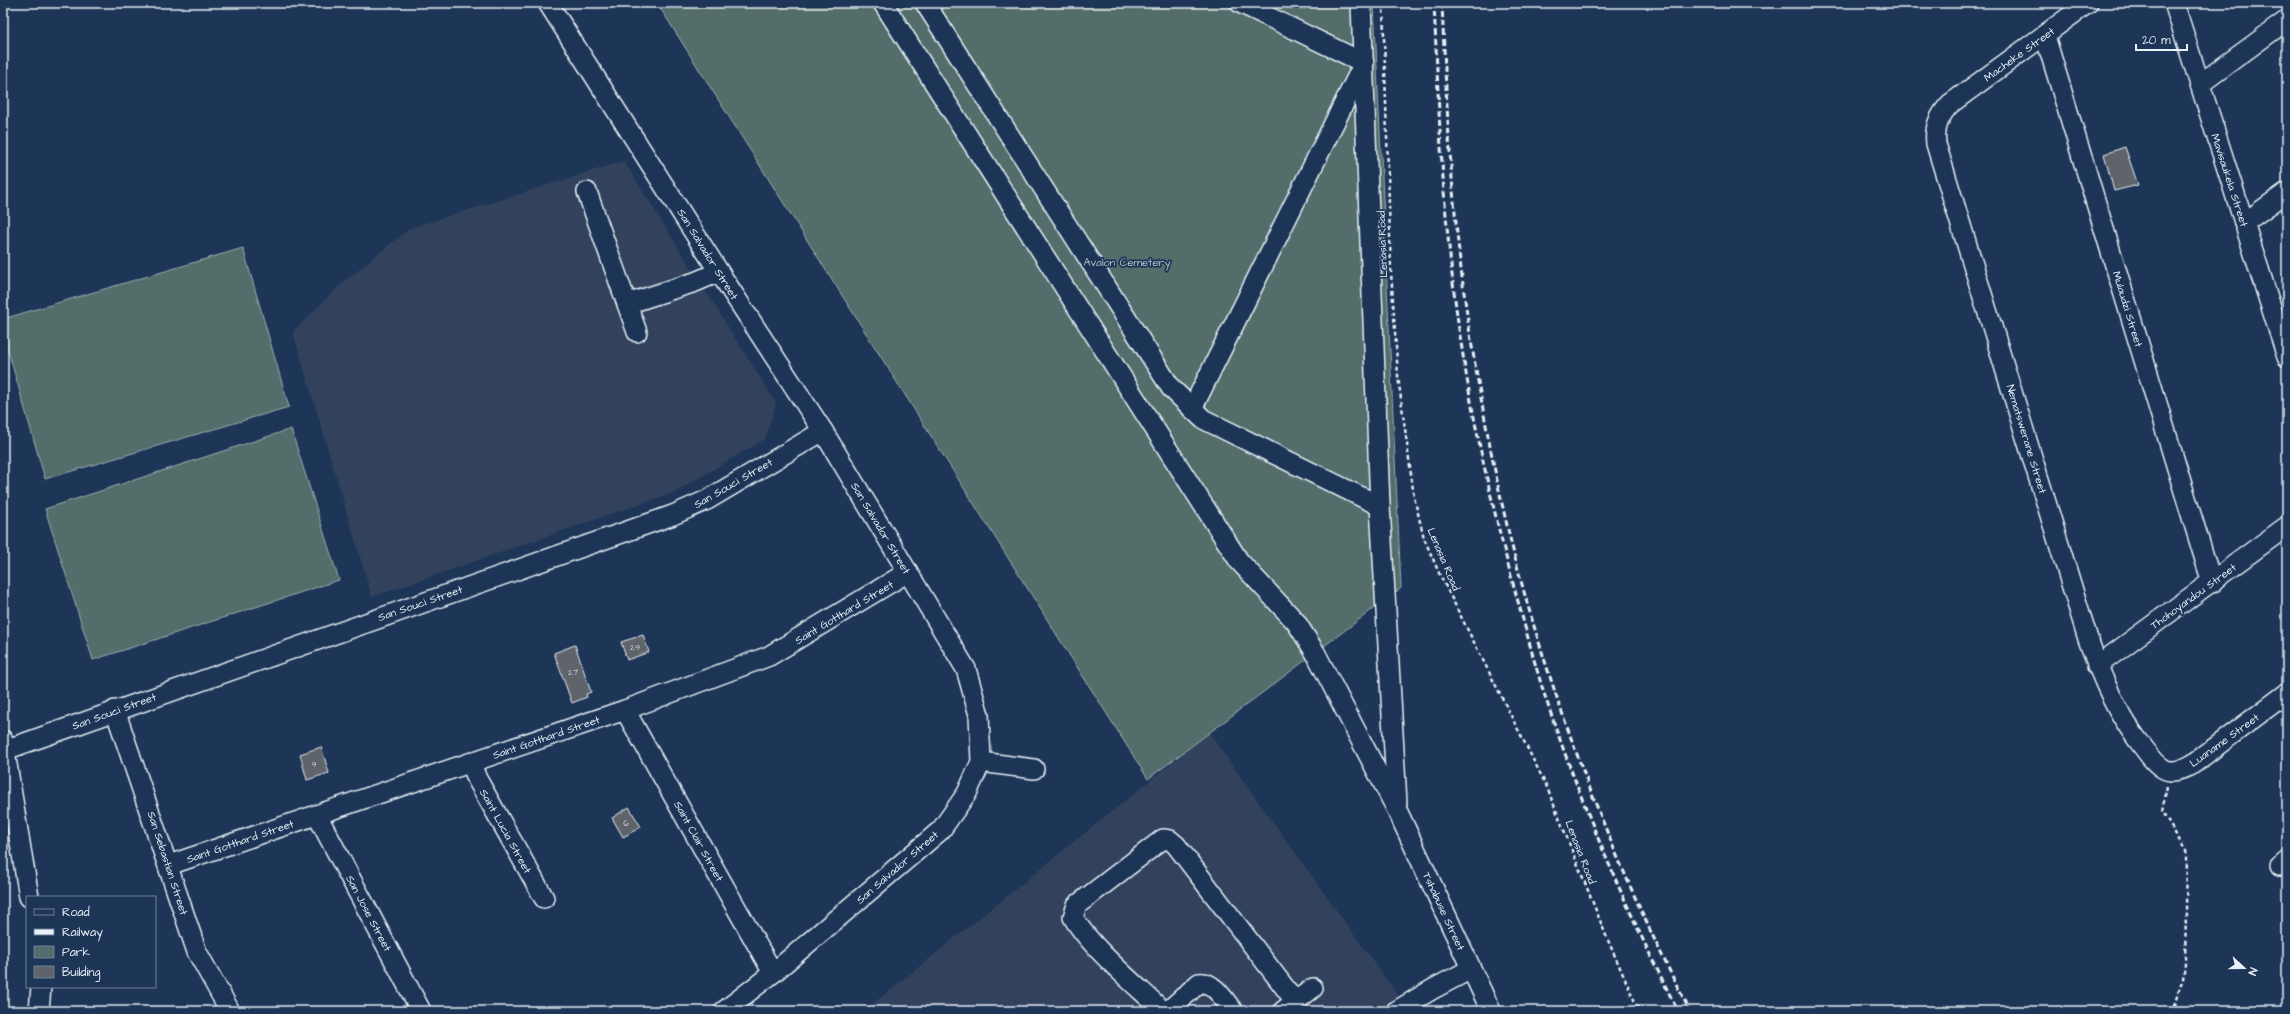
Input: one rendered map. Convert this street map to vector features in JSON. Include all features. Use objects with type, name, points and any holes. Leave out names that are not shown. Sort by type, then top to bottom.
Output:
[{"type":"street","name":"San Salvador Street","points":[[548,3],[719,272],[823,431],[966,669],[978,715],[981,762],[967,793],[941,830],[773,973],[724,1011]]},
{"type":"street","name":"Tshabuse Street","points":[[883,3],[1239,561],[1296,622],[1311,646],[1398,810],[1491,1011]]},
{"type":"street","points":[[925,3],[1171,388],[1203,419],[1380,506]]},
{"type":"street","points":[[1240,3],[1364,63]]},
{"type":"street","points":[[1361,3],[1380,506],[1398,810]]},
{"type":"street","name":"Macheke Street","points":[[1950,104],[2045,36],[2088,3]]},
{"type":"street","name":"Mavisaukela Street","points":[[2174,3],[2212,126],[2287,357]]},
{"type":"street","points":[[2200,84],[2287,20]]},
{"type":"street","name":"Mulaudzi Street","points":[[2045,36],[2212,583]]},
{"type":"street","points":[[1192,409],[1364,63]]},
{"type":"street","name":"Nematswerane Street","points":[[1950,104],[1939,119],[1935,135],[1936,144],[2097,666],[2112,700],[2123,719],[2164,767]]},
{"type":"street","points":[[587,192],[637,332]]},
{"type":"street","points":[[2244,223],[2287,192]]},
{"type":"street","points":[[627,304],[695,282],[719,272]]},
{"type":"street","name":"San Souci Street","points":[[4,745],[115,710],[673,515],[707,500],[823,431]]},
{"type":"street","name":"Thohoyandou Street","points":[[2097,666],[2212,583],[2287,526]]},
{"type":"street","name":"Saint Gotthard Street","points":[[169,866],[625,710],[769,656],[908,572]]},
{"type":"street","name":"Luaname Street","points":[[2164,767],[2193,764],[2287,693]]},
{"type":"street","name":"San Sebastian Street","points":[[115,710],[198,952],[230,1011]]},
{"type":"street","name":"Saint Clair Street","points":[[625,710],[773,973]]},
{"type":"street","points":[[4,745],[29,896]]},
{"type":"street","points":[[981,762],[1034,769]]},
{"type":"street","name":"Saint Lucia Street","points":[[470,763],[544,898]]},
{"type":"street","name":"San Jose Street","points":[[317,815],[421,1011]]},
{"type":"street","points":[[1163,1011],[1097,946],[1078,926],[1073,917],[1077,905],[1162,839],[1170,840],[1176,845],[1289,1006],[1313,988]]},
{"type":"street","points":[[1396,1011],[1471,969]]},
{"type":"street","points":[[1168,1011],[1200,983],[1206,982],[1211,985],[1233,1011]]},
{"type":"street","points":[[39,1011],[41,988]]},
{"type":"path","name":"Lenasia Road","points":[[1383,3],[1391,271],[1398,376],[1414,497],[1423,531],[1439,573],[1546,785],[1607,938],[1639,1011]]},
{"type":"path","points":[[2164,767],[2162,812],[2186,851],[2187,857],[2185,963],[2183,979],[2172,1011]]},
{"type":"shaded area","points":[[624,161],[776,403],[765,439],[675,492],[372,597],[293,332],[341,284],[410,228]]},
{"type":"shaded area","points":[[1209,733],[1409,1011],[864,1011]]},
{"type":"green space","name":"Avalon Cemetery","points":[[657,3],[1374,3],[1401,588],[1148,779]]},
{"type":"green space","points":[[243,248],[289,407],[45,479],[3,333],[3,319]]},
{"type":"green space","points":[[291,429],[339,580],[93,660],[45,509]]},
{"type":"building","points":[[2125,147],[2138,185],[2114,191],[2104,154]]},
{"type":"building","points":[[643,635],[649,652],[627,660],[621,642]]},
{"type":"building","points":[[575,645],[591,692],[586,694],[587,697],[572,703],[554,653]]},
{"type":"building","points":[[321,747],[329,773],[307,780],[300,754]]},
{"type":"building","points":[[629,807],[641,827],[623,837],[612,818]]},
{"type":"railway","points":[[1434,3],[1442,167],[1456,308],[1462,351],[1478,436],[1497,521],[1538,672],[1578,788],[1625,901],[1678,1011]]},
{"type":"railway","points":[[1442,3],[1452,184],[1462,274],[1468,319],[1493,463],[1516,562],[1534,626],[1566,725],[1584,773],[1644,918],[1690,1011]]}]
